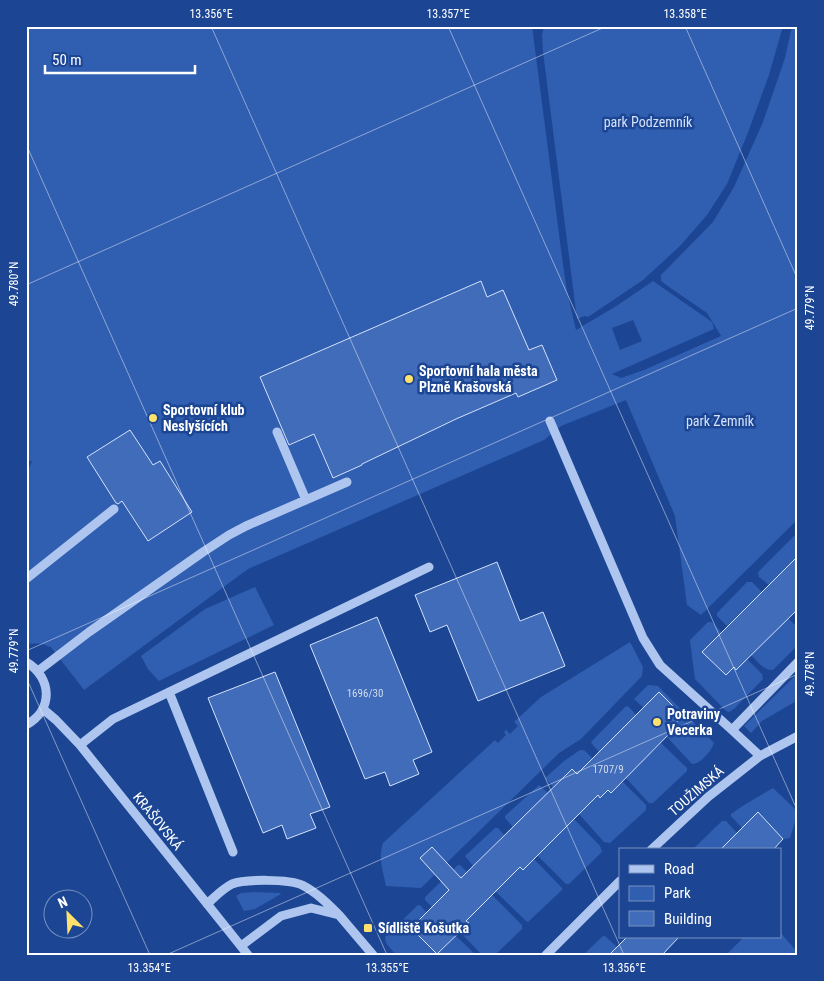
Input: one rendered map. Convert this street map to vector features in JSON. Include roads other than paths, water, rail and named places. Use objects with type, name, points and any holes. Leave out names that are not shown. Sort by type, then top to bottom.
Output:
[{"type":"street","points":[[550,421],[643,638],[660,665],[760,756]]},
{"type":"street","points":[[277,432],[306,500]]},
{"type":"street","points":[[38,670],[212,545],[246,526],[347,482]]},
{"type":"street","points":[[26,579],[114,509]]},
{"type":"street","points":[[80,745],[113,719],[429,567]]},
{"type":"street","points":[[26,662],[38,670],[45,685],[46,693],[43,709],[38,716],[26,724]]},
{"type":"street","points":[[732,730],[798,662]]},
{"type":"street","points":[[169,692],[233,852]]},
{"type":"street","name":"KRAŠOVSKÁ","points":[[43,709],[80,745],[248,955]]},
{"type":"street","name":"TOUŽIMSKÁ","points":[[653,848],[708,797],[760,756],[798,736]]},
{"type":"street","points":[[207,904],[234,883],[248,880],[293,881],[314,892],[339,915],[373,955]]},
{"type":"street","points":[[546,955],[619,881]]},
{"type":"street","points":[[241,946],[281,916],[311,908],[339,915]]},
{"type":"place","name":"Sportovní hala města Plzně Krašovská","points":[[409,379]]},
{"type":"place","name":"Sportovní klub Neslyšících","points":[[153,418]]},
{"type":"place","name":"Potraviny Vecerka","points":[[657,722]]},
{"type":"place","name":"Sídliště Košutka","points":[[368,928]]},
{"type":"park label","name":"park Podzemník","points":[[648,122]]},
{"type":"park label","name":"park Zemník","points":[[720,421]]}]
